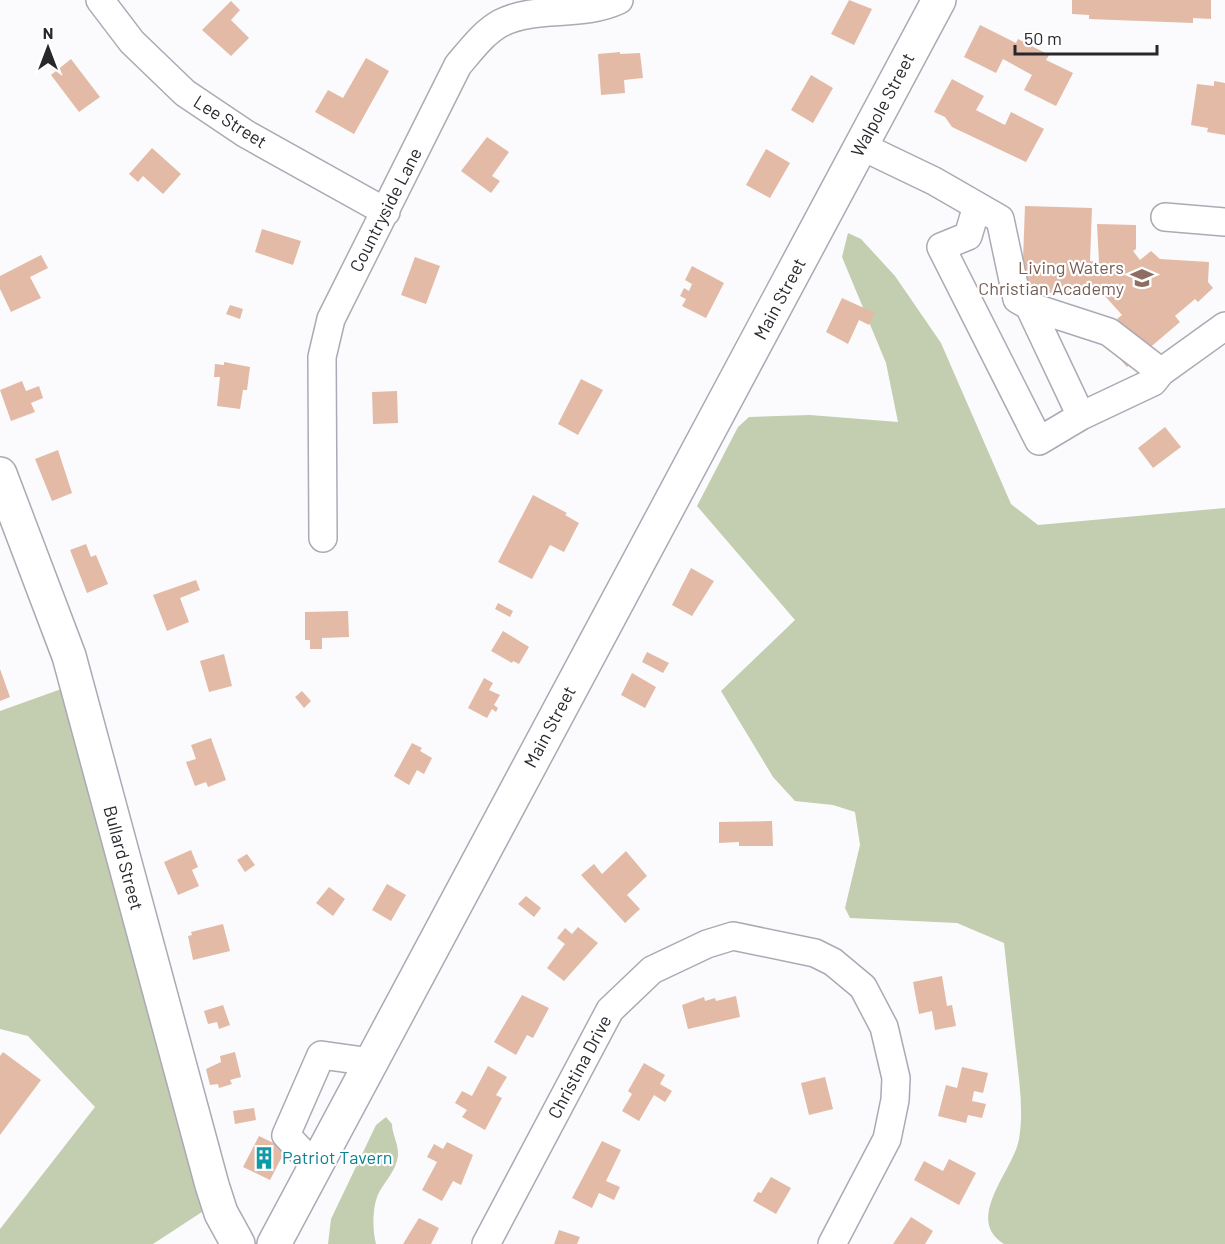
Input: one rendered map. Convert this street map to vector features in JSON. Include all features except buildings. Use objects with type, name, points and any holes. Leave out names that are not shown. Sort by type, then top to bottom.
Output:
[{"type":"main road","name":"Walpole Street","points":[[827,210],[939,0]]},
{"type":"main road","name":"Main Street","points":[[274,1244],[827,210]]},
{"type":"main road","name":"Bullard Street","points":[[0,474],[69,656],[212,1185],[221,1213],[238,1244]]},
{"type":"street","name":"Lee Street","points":[[100,0],[132,42],[185,93],[246,134],[386,212]]},
{"type":"street","name":"Countryside Lane","points":[[323,538],[322,357],[330,320],[458,65],[480,39],[501,23],[521,16],[603,8],[619,0]]},
{"type":"street","points":[[861,146],[934,181],[1000,219],[1017,299],[1029,306],[1109,332],[1161,372]]},
{"type":"street","points":[[977,206],[968,236],[941,247],[1040,441],[1081,416],[1153,382],[1161,372],[1225,326]]},
{"type":"street","points":[[1165,217],[1225,222]]},
{"type":"street","points":[[1029,306],[1081,416]]},
{"type":"street","name":"Christina Drive","points":[[486,1244],[609,1010],[652,969],[707,944],[733,936],[815,953],[833,962],[863,987],[884,1027],[896,1078],[895,1100],[887,1139],[832,1244]]},
{"type":"street","points":[[315,1166],[286,1135],[321,1055],[371,1062]]},
{"type":"green space","points":[[848,233],[861,239],[895,276],[941,343],[1011,504],[1038,525],[1225,508],[1225,1244],[1004,1244],[993,1234],[988,1221],[989,1208],[1015,1151],[1019,1139],[1021,1117],[1020,1085],[1004,943],[957,923],[850,918],[845,908],[860,845],[855,812],[833,805],[795,801],[773,777],[721,691],[795,620],[697,506],[738,427],[749,417],[810,415],[898,422],[886,363],[842,257]]},
{"type":"green space","points":[[64,688],[205,1210],[153,1244],[0,1244],[0,1229],[95,1107],[28,1036],[0,1029],[0,711]]},
{"type":"green space","points":[[386,1117],[392,1124],[398,1156],[394,1169],[378,1194],[374,1208],[373,1223],[376,1244],[328,1244],[331,1219],[376,1125]]},
{"type":"place","name":"Living Waters Christian Academy","points":[[1142,278]]},
{"type":"place","name":"Patriot Tavern","points":[[264,1158]]}]
